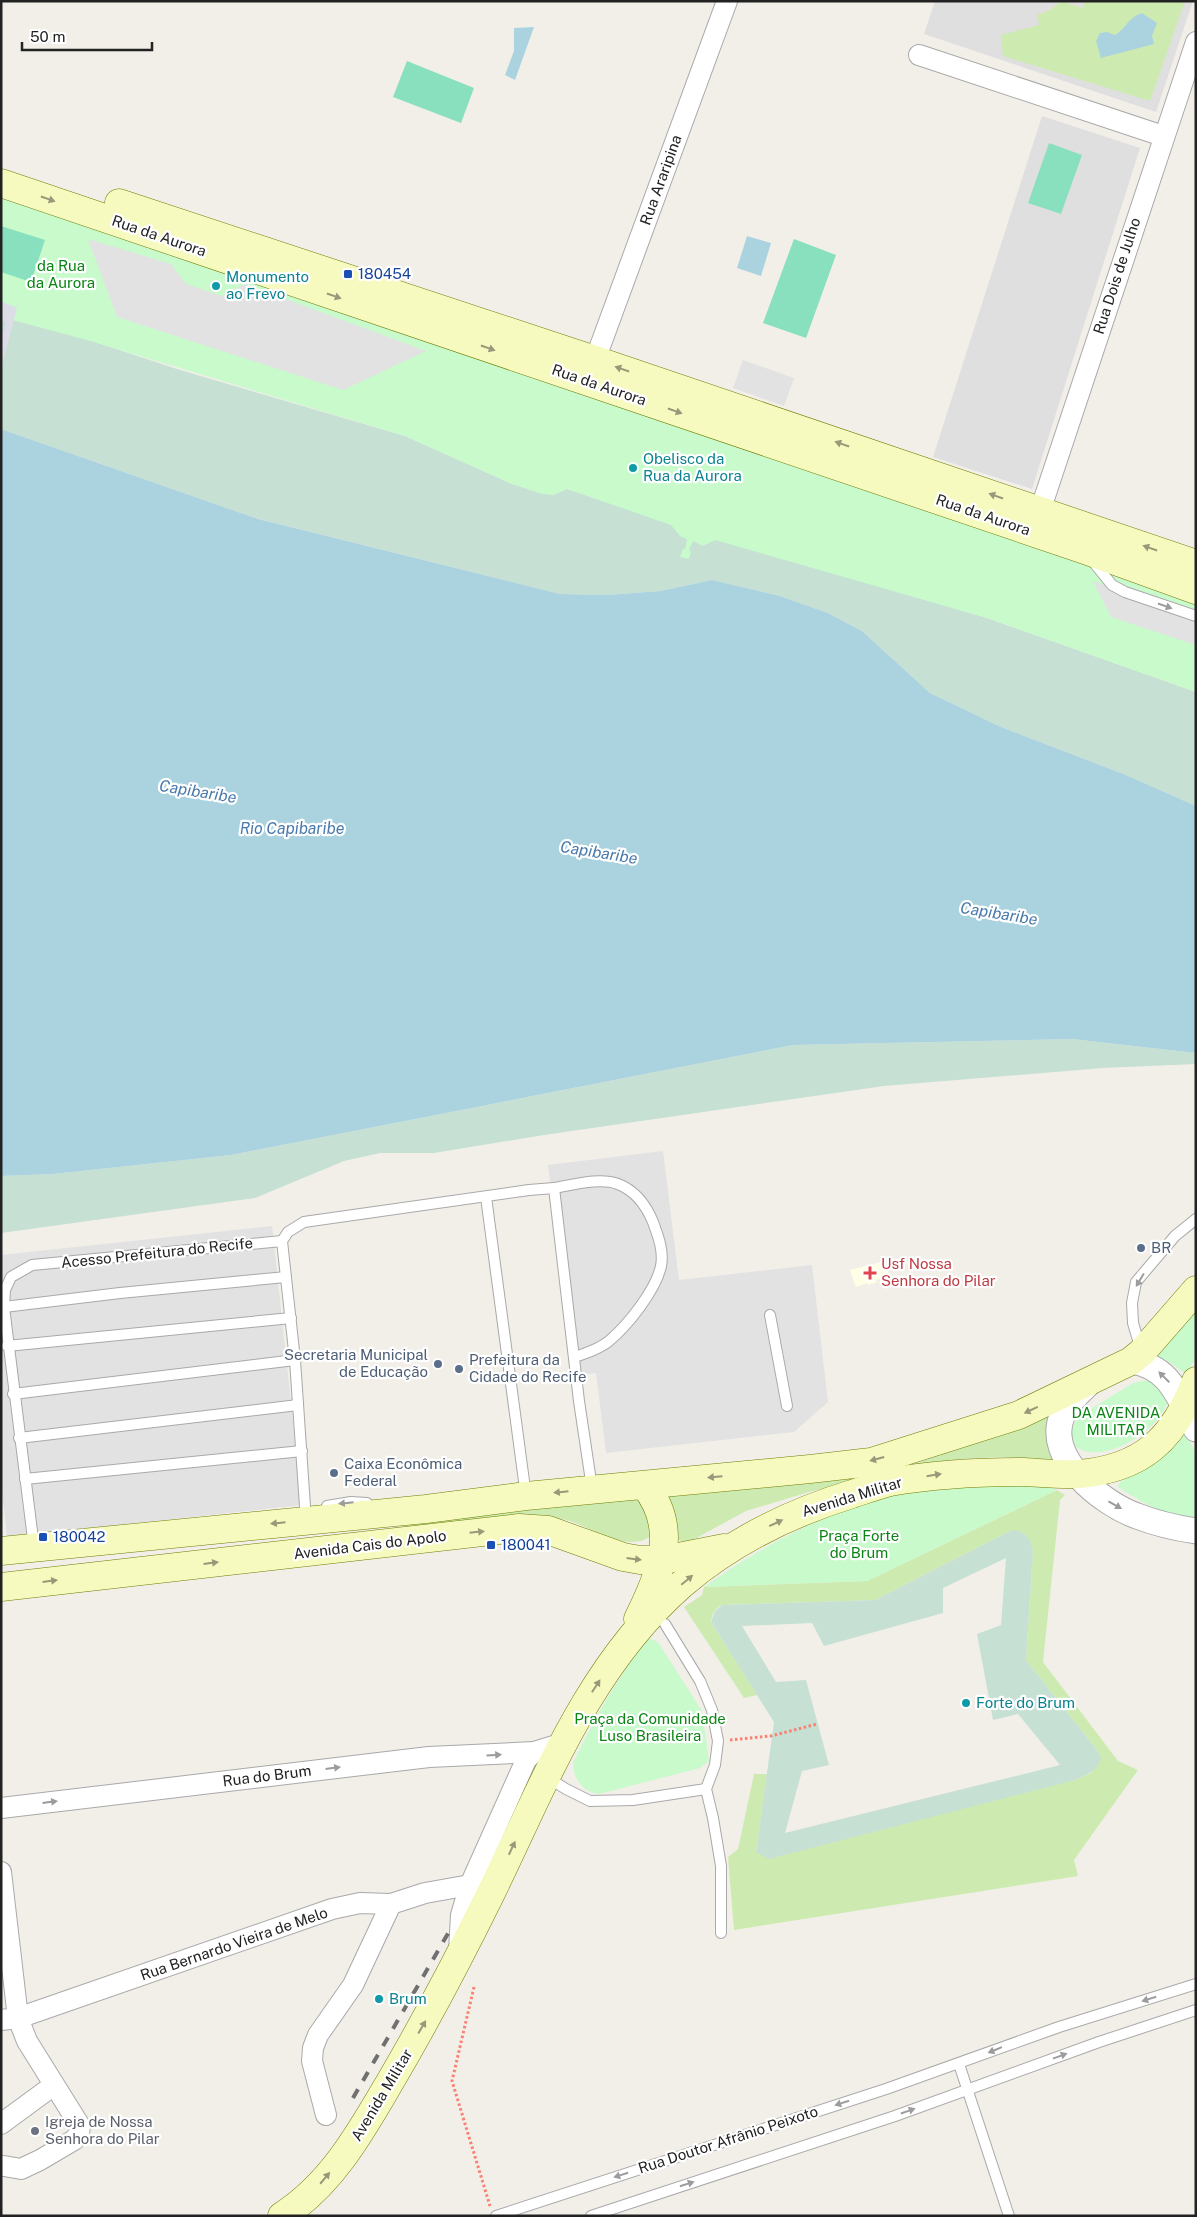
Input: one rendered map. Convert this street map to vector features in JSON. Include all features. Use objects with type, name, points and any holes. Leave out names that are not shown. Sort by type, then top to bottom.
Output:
[{"type":"main road","name":"Rua da Aurora","points":[[1,164],[594,360],[1196,564]]},
{"type":"main road","name":"Rua da Aurora","points":[[1,183],[1085,550],[1196,590]]},
{"type":"main road","name":"Avenida Militar","points":[[645,1486],[871,1462],[1019,1416],[1091,1381],[1136,1356],[1196,1290]]},
{"type":"main road","name":"Avenida Militar","points":[[628,1639],[656,1608],[691,1577],[733,1546],[772,1525],[824,1503],[886,1483],[945,1474],[1024,1472],[1078,1474],[1113,1468],[1144,1454],[1190,1419],[1196,1381]]},
{"type":"main road","name":"Avenida Cais do Apolo","points":[[1,1551],[306,1515],[384,1513],[592,1489],[645,1486]]},
{"type":"main road","name":"Avenida Militar","points":[[282,2216],[322,2183],[357,2138],[426,2020],[496,1883],[540,1764],[563,1743],[592,1692],[628,1639],[647,1601],[663,1560],[664,1529],[661,1513],[655,1498],[645,1486]]},
{"type":"main road","name":"Avenida Cais do Apolo","points":[[1,1587],[519,1528],[548,1530],[623,1557],[640,1560],[663,1560],[733,1546]]},
{"type":"street","name":"Rua Araripina","points":[[594,360],[727,1]]},
{"type":"street","name":"Rua Dois de Julho","points":[[1040,511],[1163,136],[1196,42]]},
{"type":"street","points":[[919,55],[1163,136]]},
{"type":"street","points":[[1136,1356],[1143,1363],[1157,1370],[1174,1386],[1190,1419]]},
{"type":"street","points":[[1091,1381],[1075,1397],[1062,1415],[1058,1434],[1060,1447],[1069,1464],[1102,1497],[1136,1516],[1177,1528],[1196,1531]]},
{"type":"street","name":"Rua do Brum","points":[[1,1808],[429,1757],[540,1764]]},
{"type":"street","name":"Avenida Militar","points":[[459,1956],[461,1915],[470,1885],[526,1760],[540,1764]]},
{"type":"street","points":[[1,1872],[10,2019],[28,2041],[54,2085],[77,2118],[80,2126],[79,2134],[74,2140],[34,2163],[21,2169],[2,2164]]},
{"type":"street","name":"Rua Bernardo Vieira de Melo","points":[[10,2019],[332,1909],[360,1902],[391,1904],[425,1893],[470,1885]]},
{"type":"street","points":[[326,2115],[312,2061],[313,2048],[318,2035],[353,1985],[377,1938],[391,1904]]},
{"type":"street","points":[[1,2124],[54,2085]]},
{"type":"lane","points":[[1085,550],[1112,585],[1125,592],[1196,616]]},
{"type":"lane","points":[[306,1515],[295,1360],[286,1277],[285,1236],[304,1222],[603,1182],[616,1184],[633,1192],[647,1207],[661,1251],[661,1266],[651,1290],[608,1342],[591,1351],[575,1356]]},
{"type":"lane","points":[[554,1188],[579,1401],[592,1489]]},
{"type":"lane","points":[[486,1197],[526,1496]]},
{"type":"lane","points":[[1136,1356],[1132,1303],[1136,1282],[1175,1236],[1196,1219]]},
{"type":"lane","name":"Acesso Prefeitura do Recife","points":[[4,1308],[5,1290],[11,1278],[32,1265],[285,1236]]},
{"type":"lane","points":[[34,1548],[7,1346],[4,1308],[120,1293],[286,1277]]},
{"type":"lane","points":[[770,1316],[787,1406]]},
{"type":"lane","points":[[7,1346],[291,1318]]},
{"type":"lane","points":[[13,1394],[295,1360]]},
{"type":"lane","points":[[19,1438],[298,1405]]},
{"type":"lane","points":[[25,1478],[302,1451]]},
{"type":"lane","points":[[665,1624],[700,1680],[712,1710],[718,1741],[715,1765],[706,1789],[721,1866],[722,1933]]},
{"type":"lane","points":[[540,1764],[566,1789],[590,1801],[633,1800],[706,1789]]},
{"type":"lane","name":"Rua Doutor Afrânio Peixoto","points":[[493,2211],[959,2064],[1028,2037],[1196,1984]]},
{"type":"lane","name":"Rua Doutor Afrânio Peixoto","points":[[591,2216],[968,2090],[1099,2042],[1196,2010]]},
{"type":"lane","points":[[959,2064],[1010,2216]]},
{"type":"path","points":[[718,1741],[771,1736],[818,1724]]},
{"type":"path","points":[[474,1987],[452,2081],[493,2211]]},
{"type":"shaded area","points":[[935,1],[1193,1],[1156,112],[924,34]]},
{"type":"shaded area","points":[[1042,116],[1140,148],[1032,489],[933,457]]},
{"type":"shaded area","points":[[88,239],[171,264],[186,284],[222,296],[245,284],[426,351],[343,390],[117,317]]},
{"type":"shaded area","points":[[1,301],[17,308],[1,369],[1,340],[6,322],[1,320]]},
{"type":"shaded area","points":[[1,311],[177,369],[405,436],[512,484],[553,495],[567,489],[848,577],[987,618],[1196,692],[1196,806],[1126,775],[1001,727],[930,693],[862,631],[828,613],[780,596],[712,580],[660,591],[607,595],[560,594],[258,519],[1,429]]},
{"type":"shaded area","points":[[743,360],[794,378],[784,406],[733,388]]},
{"type":"shaded area","points":[[1093,581],[1196,617],[1196,645],[1111,617]]},
{"type":"shaded area","points":[[1072,1039],[1196,1053],[1196,1064],[1103,1068],[884,1086],[544,1135],[434,1153],[380,1153],[344,1161],[255,1198],[1,1233],[1,1176],[53,1174],[231,1155],[793,1045]]},
{"type":"shaded area","points":[[663,1151],[679,1280],[812,1265],[828,1402],[794,1432],[606,1453],[596,1373],[573,1376],[548,1165]]},
{"type":"shaded area","points":[[272,1226],[302,1505],[7,1537],[1,1482],[1,1255]]},
{"type":"shaded area","name":"Usf Nossa Senhora do Pilar","points":[[885,1261],[889,1276],[868,1285],[867,1283],[856,1287],[850,1270]]},
{"type":"shaded area","points":[[1012,1530],[1024,1534],[1029,1539],[1033,1551],[1026,1660],[1100,1754],[1101,1759],[1097,1767],[1075,1780],[769,1859],[756,1852],[774,1722],[711,1622],[715,1611],[722,1605],[875,1600]],"holes":[[[1006,1558],[1001,1625],[977,1634],[993,1720],[1018,1714],[1060,1765],[785,1833],[802,1771],[829,1765],[806,1680],[776,1682],[742,1626],[812,1623],[824,1646],[943,1613],[943,1588]]]},
{"type":"green space","points":[[1061,1],[1083,8],[1085,1],[1185,1],[1150,101],[1003,56],[1001,35],[1039,25],[1037,15],[1050,10]]},
{"type":"green space","points":[[407,61],[474,88],[461,123],[393,97]]},
{"type":"green space","points":[[1049,143],[1082,155],[1061,214],[1028,203]]},
{"type":"green space","name":"da Rua da Aurora","points":[[1,196],[1196,602],[1196,692],[987,618],[715,540],[703,546],[693,541],[689,550],[691,552],[689,559],[680,557],[683,549],[685,549],[687,539],[680,536],[671,525],[567,489],[553,495],[542,494],[512,484],[405,436],[87,340],[1,317]]},
{"type":"green space","points":[[1,226],[45,240],[31,282],[1,272]]},
{"type":"green space","points":[[794,239],[836,255],[806,338],[763,323]]},
{"type":"green space","name":"DA AVENIDA MILITAR","points":[[1196,1306],[1196,1358],[1186,1374],[1169,1362],[1156,1356]]},
{"type":"green space","name":"DA AVENIDA MILITAR","points":[[1149,1380],[1158,1385],[1168,1400],[1155,1423],[1129,1442],[1114,1449],[1086,1452],[1075,1446],[1071,1430],[1078,1417],[1133,1383]]},
{"type":"green space","name":"DA AVENIDA MILITAR","points":[[1046,1417],[1049,1419],[1052,1460],[1002,1457],[960,1459],[853,1481],[746,1511],[689,1542],[677,1539],[666,1494],[870,1477],[895,1471]]},
{"type":"green space","name":"DA AVENIDA MILITAR","points":[[1185,1433],[1196,1453],[1196,1519],[1165,1513],[1118,1487],[1119,1483],[1144,1470],[1161,1458]]},
{"type":"green space","name":"Praça Forte do Brum","points":[[968,1482],[1050,1487],[1057,1490],[867,1581],[704,1587],[750,1556],[824,1518],[850,1508],[904,1493]]},
{"type":"green space","points":[[1057,1490],[1065,1495],[1060,1500],[1043,1662],[1118,1761],[1138,1770],[1074,1860],[1078,1876],[734,1930],[728,1857],[738,1849],[754,1774],[767,1774],[756,1851],[1075,1780],[1091,1773],[1100,1754],[1026,1660],[1033,1551],[1012,1530],[875,1600],[720,1606],[714,1612],[711,1622],[757,1695],[744,1698],[684,1607],[702,1595],[704,1587],[867,1581]]},
{"type":"green space","points":[[637,1498],[643,1501],[653,1534],[644,1540],[633,1542],[610,1538],[566,1520],[547,1518],[405,1531],[405,1521]]},
{"type":"green space","name":"Praça da Comunidade Luso Brasileira","points":[[649,1638],[658,1642],[702,1711],[709,1761],[700,1768],[599,1794],[593,1793],[583,1787],[577,1779],[573,1763],[607,1698]]},
{"type":"water","points":[[1142,13],[1157,23],[1152,36],[1154,44],[1101,58],[1096,41],[1100,33],[1107,32],[1115,35],[1130,20]]},
{"type":"water","points":[[534,27],[515,80],[505,75],[514,51],[514,28]]},
{"type":"water","points":[[747,236],[771,243],[761,276],[737,268]]},
{"type":"water","name":"Rio Capibaribe","points":[[1,429],[258,519],[560,594],[607,595],[660,591],[712,580],[780,596],[828,613],[862,631],[930,693],[1001,727],[1126,775],[1196,806],[1196,1053],[1072,1039],[793,1045],[231,1155],[53,1174],[1,1176]]},
{"type":"railway","points":[[353,2098],[450,1930]]},
{"type":"place","name":"180454","points":[[348,274]]},
{"type":"place","name":"Monumento ao Frevo","points":[[216,286]]},
{"type":"place","name":"Obelisco da Rua da Aurora","points":[[633,468]]},
{"type":"place","name":"BR","points":[[1141,1248]]},
{"type":"place","name":"Usf Nossa Senhora do Pilar","points":[[870,1273]]},
{"type":"place","name":"Secretaria Municipal de Educação","points":[[438,1364]]},
{"type":"place","name":"Prefeitura da Cidade do Recife","points":[[459,1369]]},
{"type":"place","name":"Caixa Econômica Federal","points":[[334,1473]]},
{"type":"place","name":"180042","points":[[43,1537]]},
{"type":"place","name":"180041","points":[[491,1545]]},
{"type":"place","name":"Forte do Brum","points":[[966,1703]]},
{"type":"place","name":"Brum","points":[[379,1999]]},
{"type":"place","name":"Igreja de Nossa Senhora do Pilar","points":[[35,2131]]},
{"type":"water label","name":"Capibaribe","points":[[198,791]]},
{"type":"water label","name":"Capibaribe","points":[[599,852]]},
{"type":"water label","name":"Capibaribe","points":[[999,913]]}]
